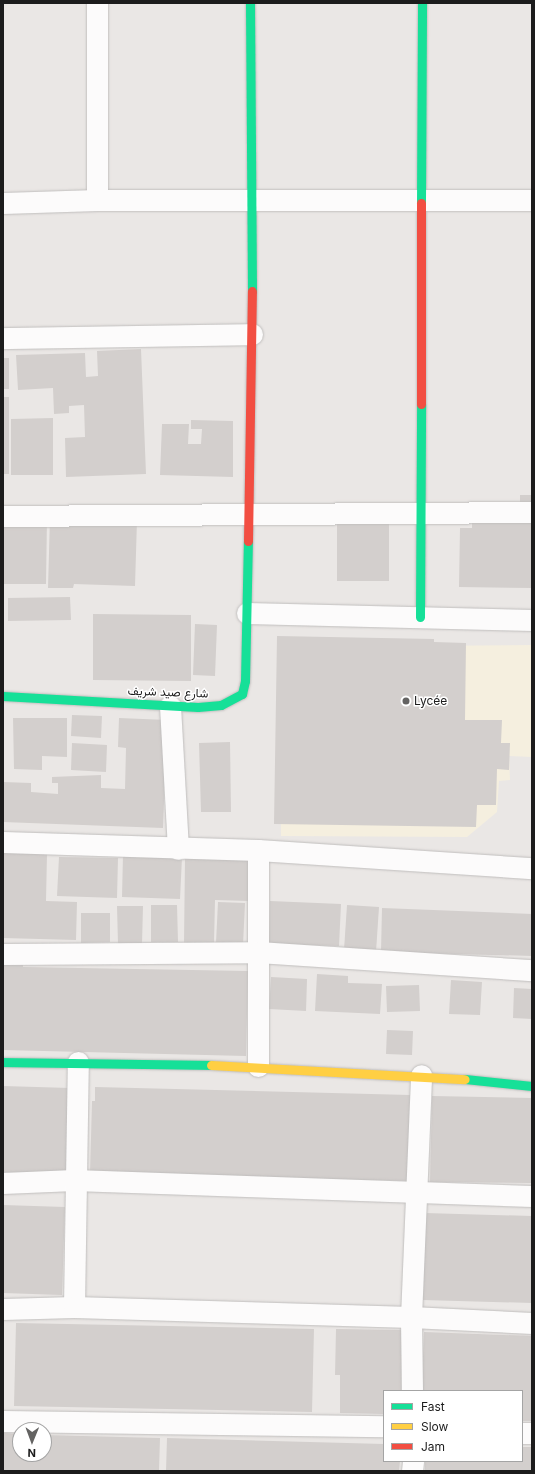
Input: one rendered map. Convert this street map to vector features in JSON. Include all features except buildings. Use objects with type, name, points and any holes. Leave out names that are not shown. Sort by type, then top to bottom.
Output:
[{"type":"street","points":[[97,3],[97,200]]},
{"type":"street","name":"شارع صيد شريف","points":[[3,696],[170,706],[222,705],[242,694],[245,681],[247,613],[252,334],[250,3]]},
{"type":"street","points":[[420,617],[423,198],[422,3]]},
{"type":"street","points":[[3,203],[97,200],[423,198],[532,200]]},
{"type":"street","points":[[3,338],[252,334]]},
{"type":"street","points":[[3,516],[249,512],[532,512]]},
{"type":"street","points":[[247,613],[532,620]]},
{"type":"street","points":[[170,706],[178,849]]},
{"type":"street","points":[[3,842],[178,849],[258,850],[532,868]]},
{"type":"street","points":[[258,850],[258,1066]]},
{"type":"street","points":[[3,954],[258,952],[532,970]]},
{"type":"street","points":[[3,1062],[258,1066],[421,1074],[532,1086]]},
{"type":"street","points":[[74,1308],[74,1180],[78,1062]]},
{"type":"street","points":[[412,1390],[411,1317],[415,1190],[421,1074]]},
{"type":"street","points":[[3,1183],[74,1180],[415,1190],[532,1196]]},
{"type":"street","points":[[3,1309],[74,1308],[411,1317],[532,1323]]},
{"type":"street","points":[[3,1421],[383,1426]]},
{"type":"shaded area","name":"Lycée","points":[[532,645],[532,757],[509,756],[510,780],[499,781],[497,812],[467,837],[281,836],[279,647]]},
{"type":"traffic: fast","points":[[250,3],[252,291]]},
{"type":"traffic: fast","points":[[421,203],[422,3]]},
{"type":"traffic: fast","points":[[420,617],[421,404]]},
{"type":"traffic: fast","points":[[3,696],[198,707],[221,705],[242,694],[245,681],[248,541]]},
{"type":"traffic: fast","points":[[3,1062],[211,1065]]},
{"type":"traffic: fast","points":[[465,1079],[532,1086]]},
{"type":"traffic: slow","points":[[211,1065],[465,1079]]},
{"type":"traffic: jam","points":[[421,203],[421,404]]},
{"type":"traffic: jam","points":[[248,541],[252,291]]},
{"type":"place","name":"Lycée","points":[[406,701]]}]
